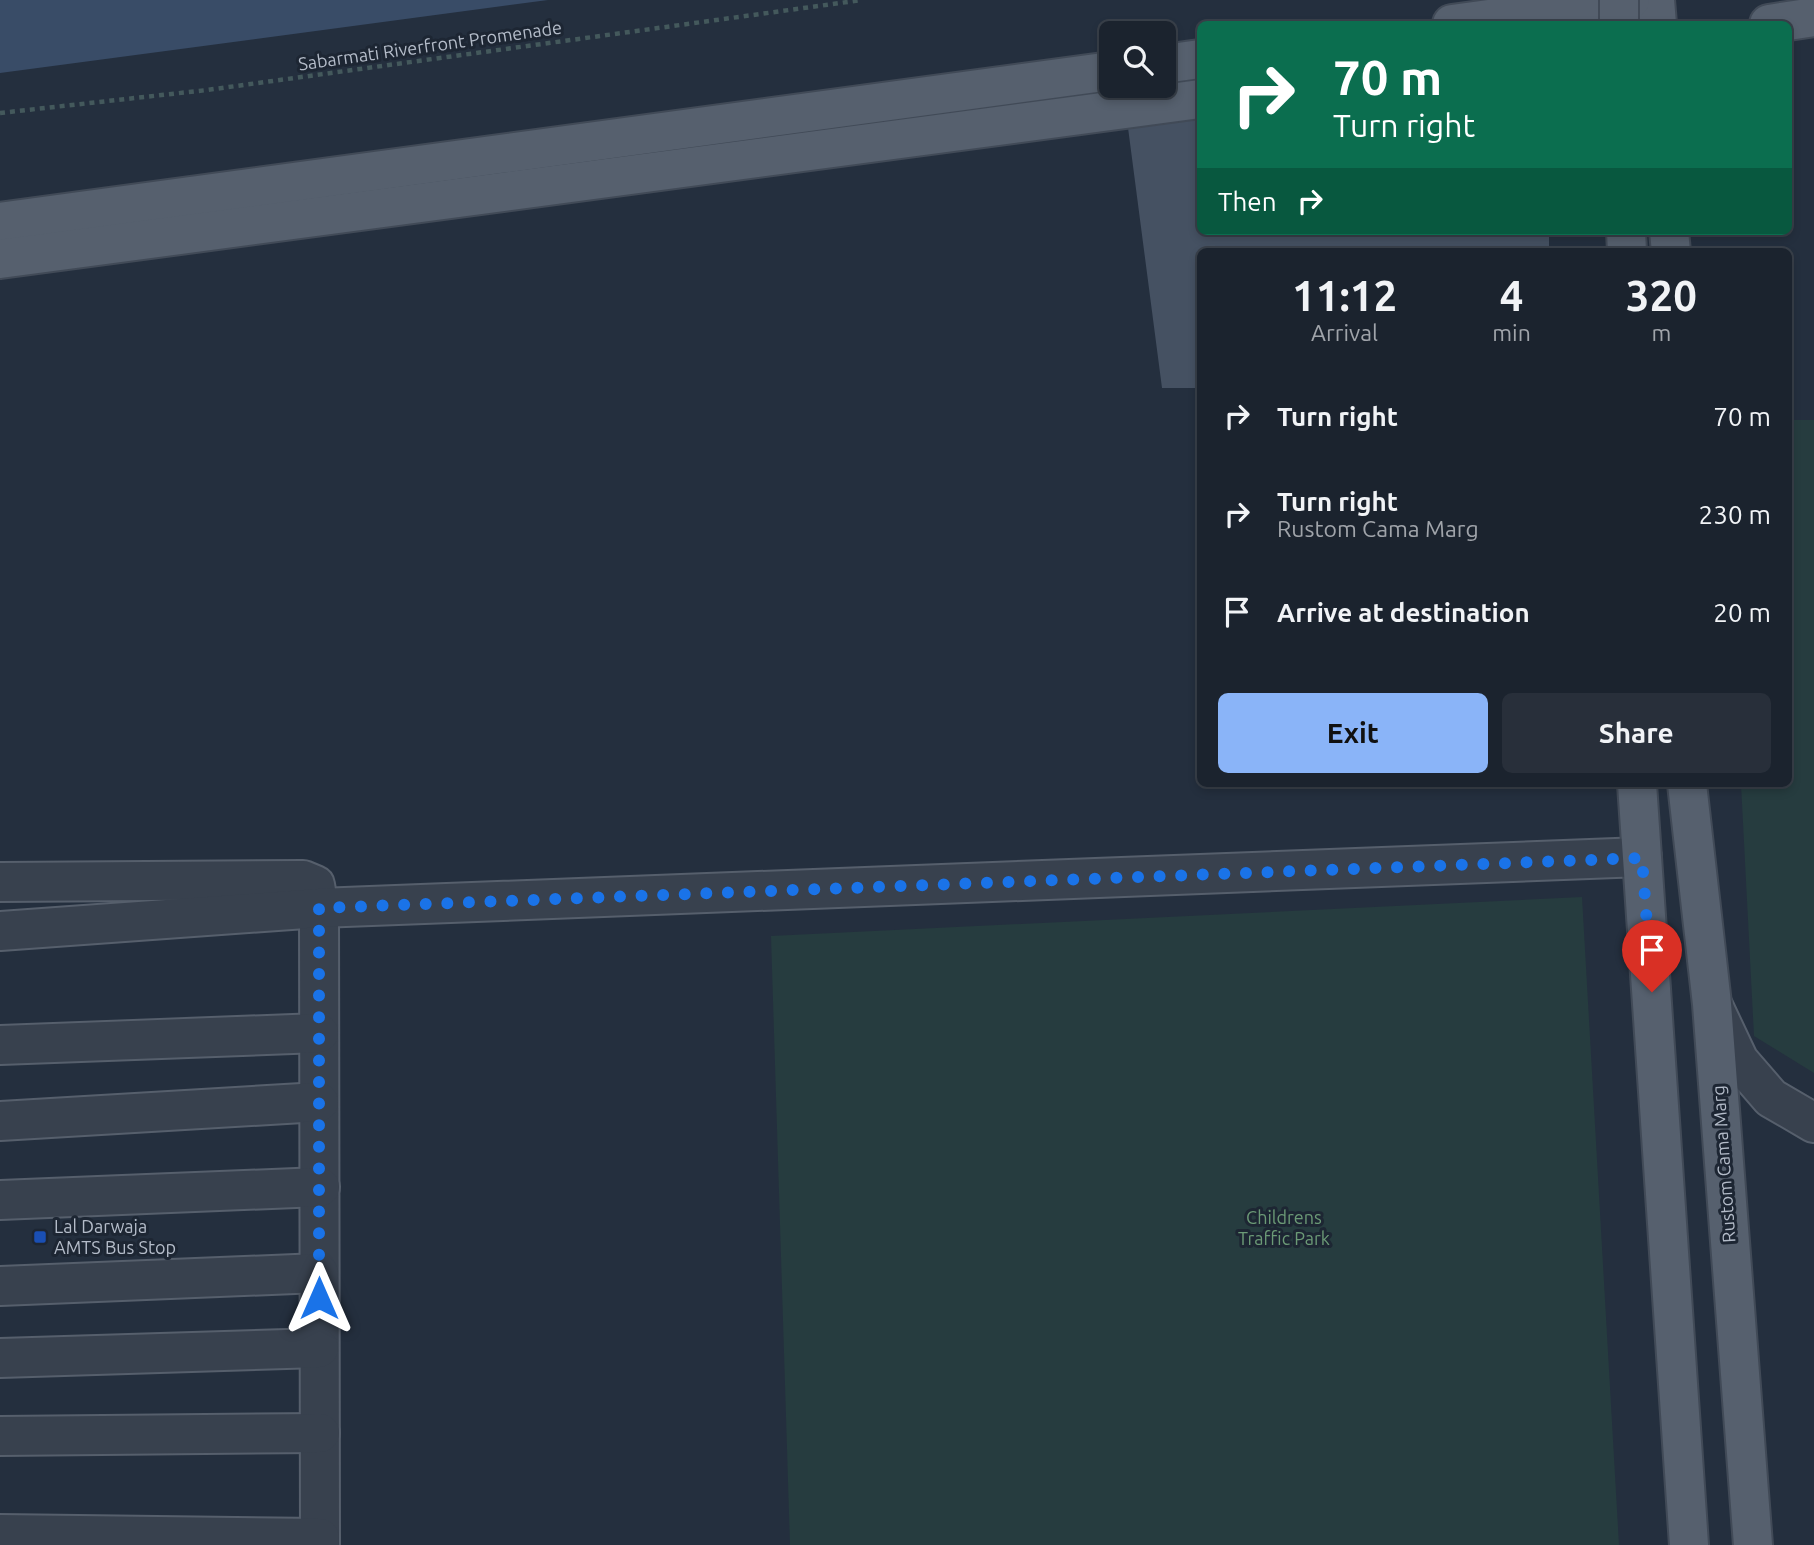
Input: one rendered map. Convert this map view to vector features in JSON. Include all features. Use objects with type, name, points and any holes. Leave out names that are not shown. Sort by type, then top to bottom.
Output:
[{"type":"main road","points":[[1619,0],[1619,21]]},
{"type":"main road","points":[[1474,21],[1630,0]]},
{"type":"main road","points":[[1656,0],[1657,21]]},
{"type":"main road","points":[[1788,21],[1814,17]]},
{"type":"main road","points":[[1176,62],[1197,59]]},
{"type":"main road","points":[[0,222],[1099,73]]},
{"type":"main road","points":[[0,258],[1197,99]]},
{"type":"main road","points":[[1637,787],[1689,1545]]},
{"type":"main road","name":"Rustom Cama Marg","points":[[1687,787],[1712,1004],[1754,1545]]},
{"type":"street","points":[[0,930],[319,908],[1642,858]]},
{"type":"street","points":[[0,882],[303,880],[315,885],[319,908],[320,1542],[0,1534]]},
{"type":"street","points":[[1712,1004],[1739,1062],[1771,1098],[1814,1123]]},
{"type":"street","points":[[0,1045],[319,1033]]},
{"type":"street","points":[[0,1121],[319,1102]]},
{"type":"street","points":[[0,1200],[320,1187]]},
{"type":"street","points":[[0,1286],[319,1273]]},
{"type":"street","points":[[0,1358],[319,1348]]},
{"type":"street","points":[[0,1436],[320,1433]]},
{"type":"path","name":"Sabarmati Riverfront Promenade","points":[[0,113],[220,89],[862,0]]},
{"type":"green space","points":[[1792,420],[1814,420],[1814,1073],[1754,1036],[1741,787],[1792,787]]},
{"type":"green space","name":"Childrens Traffic Park","points":[[1582,897],[1619,1545],[790,1545],[771,936]]},
{"type":"water","points":[[0,0],[548,0],[0,73]]},
{"type":"building","points":[[1197,114],[1197,235],[1549,235],[1549,248],[1197,248],[1197,388],[1162,388],[1127,120]]},
{"type":"place","name":"Lal Darwaja AMTS Bus Stop","points":[[40,1237]]},
{"type":"route","points":[[319,1298],[319,908],[1642,858],[1652,992]]}]
